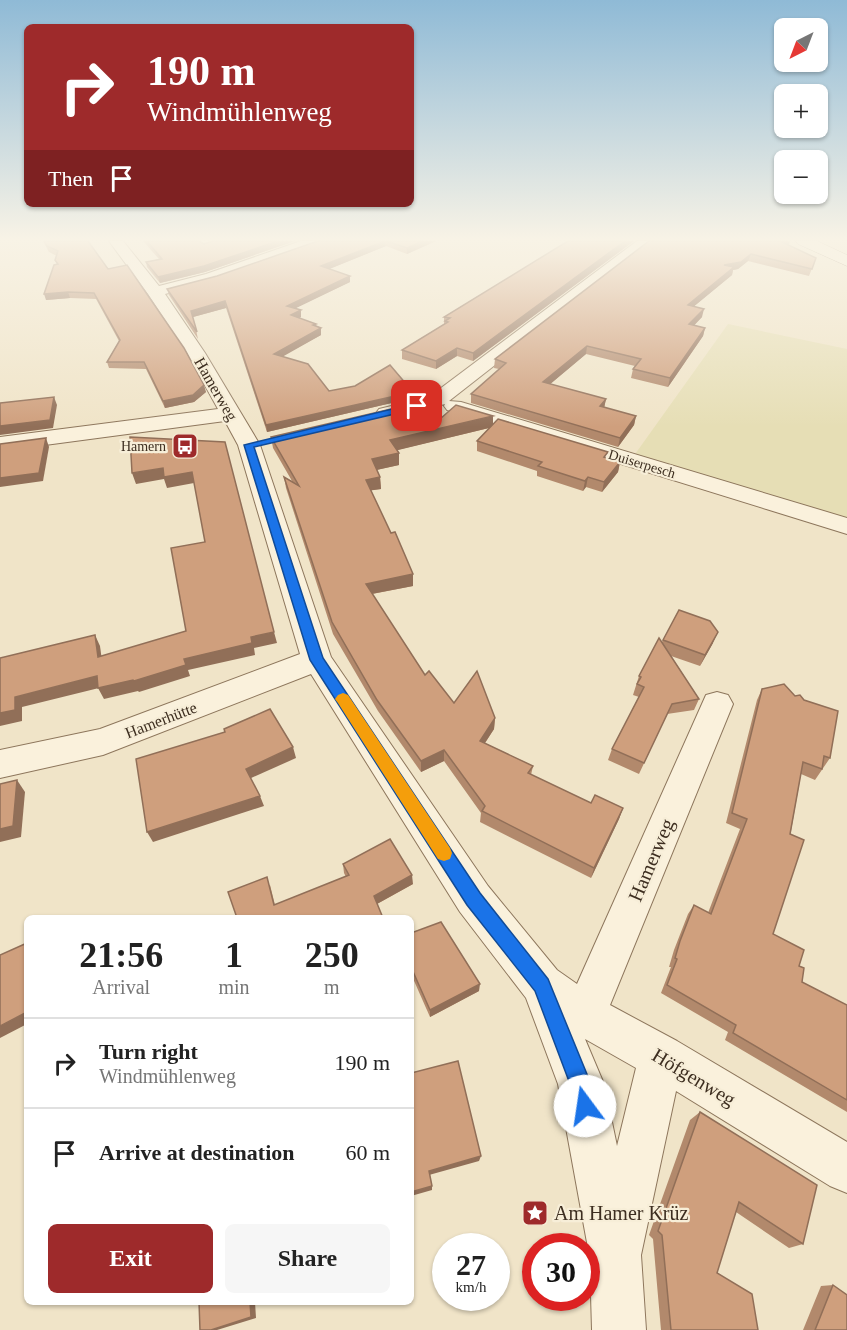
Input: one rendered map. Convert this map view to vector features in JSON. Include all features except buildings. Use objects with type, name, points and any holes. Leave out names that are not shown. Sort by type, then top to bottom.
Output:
[{"type":"street","name":"Hamerweg","points":[[162,303],[196,353],[238,435],[317,660],[474,899],[542,985],[581,1084],[615,1259],[619,1330]]},
{"type":"street","points":[[370,417],[436,401],[565,303]]},
{"type":"street","name":"Duiserpesch","points":[[436,401],[847,526]]},
{"type":"street","points":[[105,431],[154,436],[238,435]]},
{"type":"street","points":[[0,444],[105,431],[238,435]]},
{"type":"street","name":"Hamerhütte","points":[[0,764],[103,742],[317,660]]},
{"type":"street","name":"Hamerweg","points":[[585,1015],[717,704]]},
{"type":"street","name":"Höfgenweg","points":[[542,985],[585,1015],[661,1057],[847,1169]]},
{"type":"street","name":"Hamerweg","points":[[615,1259],[661,1057]]},
{"type":"shaded area","points":[[728,324],[847,349],[847,521],[633,457]]},
{"type":"slow traffic","points":[[343,699],[444,853]]},
{"type":"place","name":"Hamern","points":[[185,446]]},
{"type":"place","name":"Am Hamer Krüz","points":[[535,1213]]},
{"type":"route","points":[[417,406],[249,445],[317,660],[474,899],[542,985],[581,1084],[585,1106]]}]
